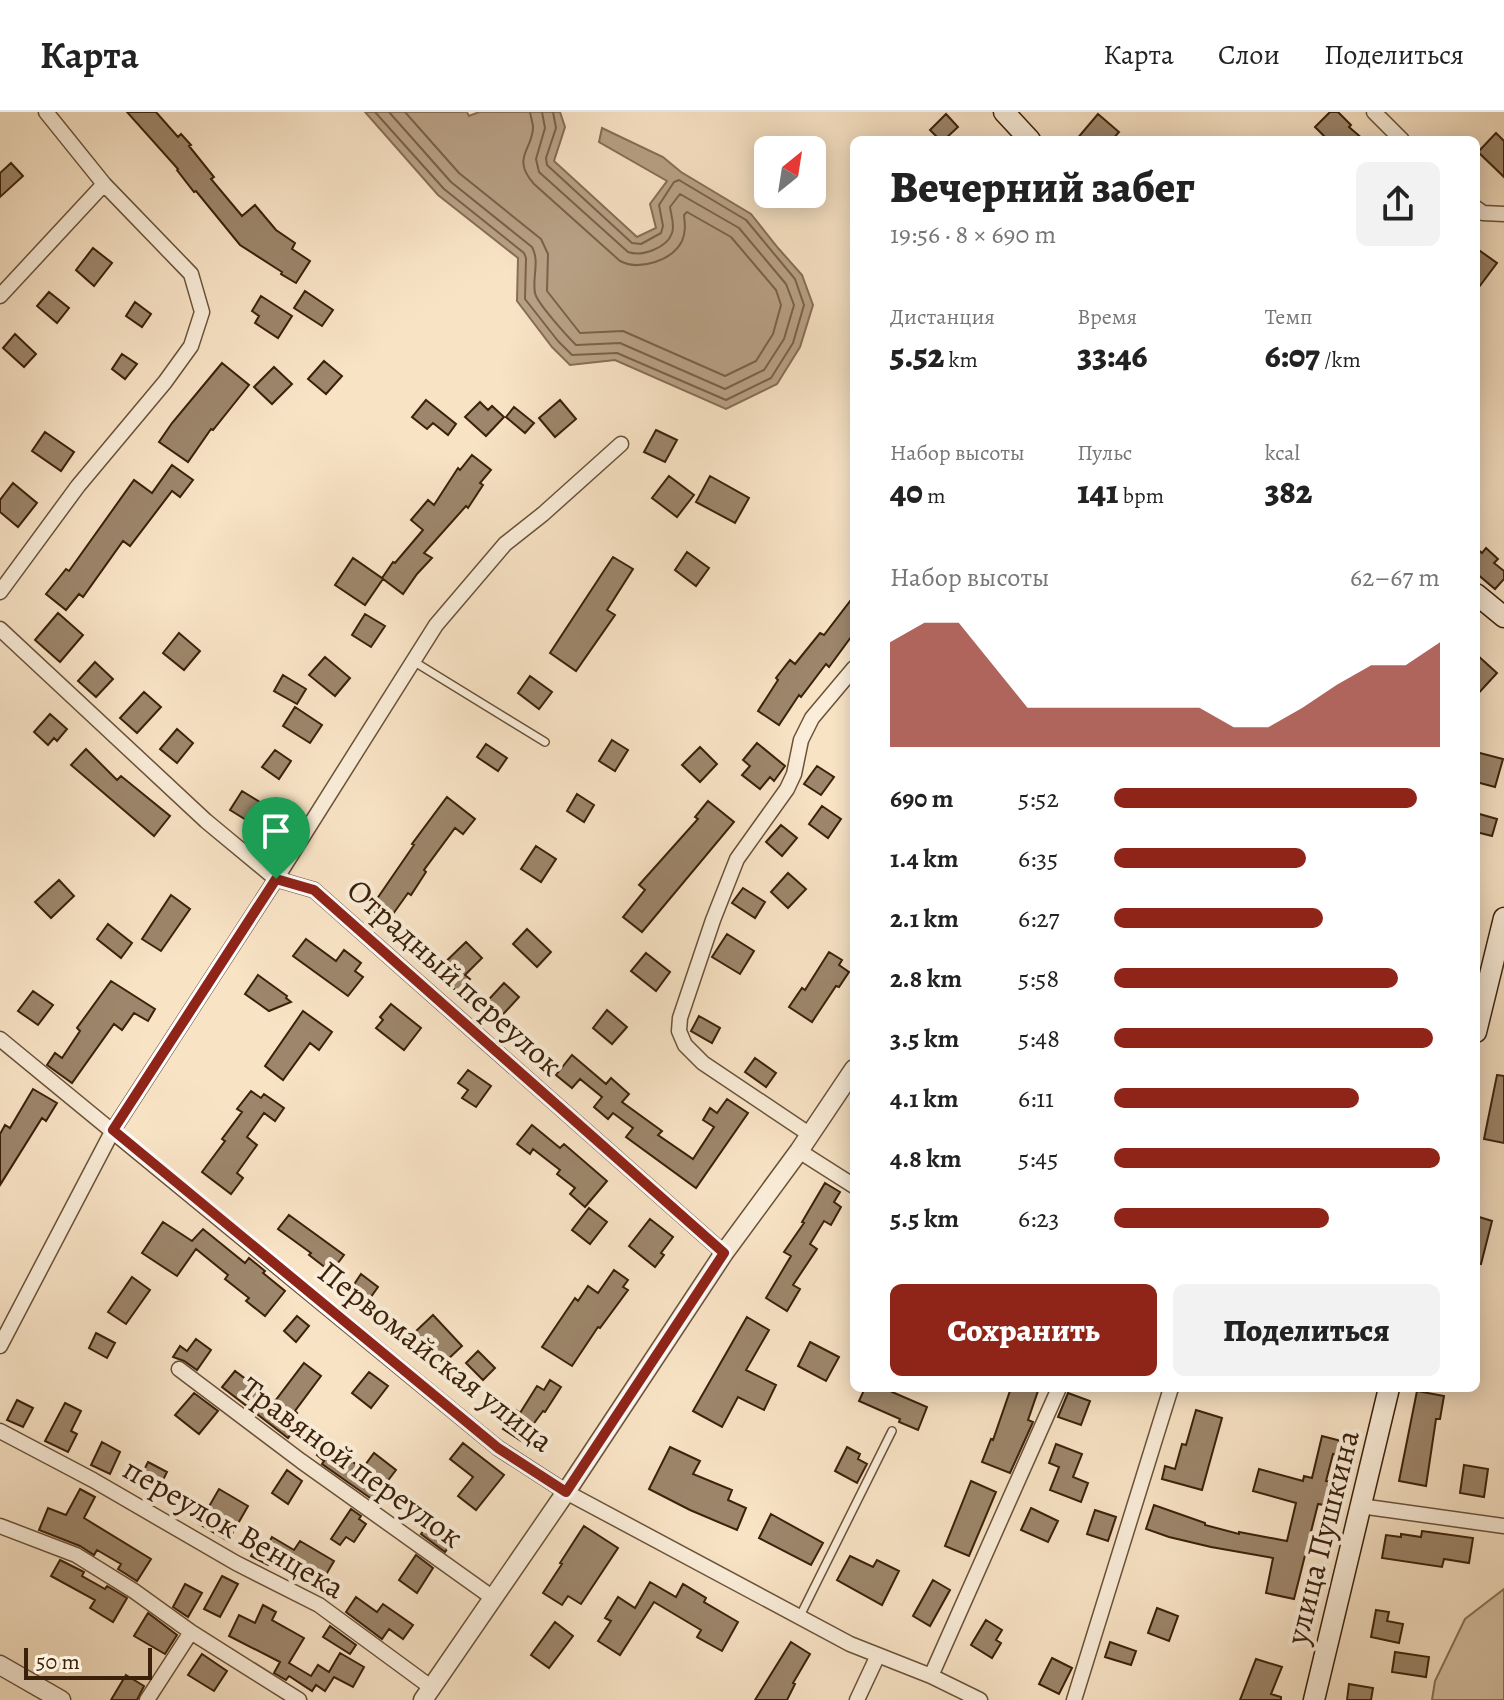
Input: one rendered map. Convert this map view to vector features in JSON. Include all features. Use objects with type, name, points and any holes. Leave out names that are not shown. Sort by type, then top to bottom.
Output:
[{"type":"main road","points":[[1004,112],[1026,136]]},
{"type":"main road","points":[[1480,597],[1504,617]]},
{"type":"main road","points":[[1480,1019],[1500,953],[1504,918]]},
{"type":"main road","name":"улица Пушкина","points":[[1314,1700],[1388,1392]]},
{"type":"street","points":[[0,592],[78,486],[191,346],[202,312],[191,274],[104,184],[46,112]]},
{"type":"street","points":[[1374,112],[1398,136]]},
{"type":"street","points":[[0,296],[104,184]]},
{"type":"street","points":[[1480,211],[1504,214]]},
{"type":"street","points":[[0,1346],[113,1130],[436,625],[505,544],[621,444]]},
{"type":"street","name":"Отрадный переулок","points":[[0,629],[206,821],[276,879],[314,890],[724,1253]]},
{"type":"street","points":[[809,1134],[703,1063],[685,1045],[679,1031],[680,1018],[737,859],[787,789],[794,774],[801,740],[812,718],[850,673]]},
{"type":"street","name":"Первомайская улица","points":[[0,1039],[498,1448],[566,1492],[850,1644],[931,1676],[980,1700]]},
{"type":"street","points":[[427,1694],[566,1492],[724,1253],[850,1075]]},
{"type":"street","points":[[799,1151],[850,1183]]},
{"type":"street","name":"Травяной переулок","points":[[179,1369],[301,1461],[493,1598]]},
{"type":"street","points":[[931,1676],[1057,1392]]},
{"type":"street","points":[[1074,1700],[1170,1392]]},
{"type":"street","name":"переулок Венцека","points":[[0,1431],[93,1480],[236,1563],[319,1605],[427,1694]]},
{"type":"street","points":[[1360,1506],[1504,1526]]},
{"type":"street","points":[[0,1526],[76,1555],[299,1700]]},
{"type":"street","points":[[147,1700],[191,1632]]},
{"type":"street","points":[[857,1700],[878,1655]]},
{"type":"street","points":[[0,1665],[61,1700]]},
{"type":"lane","points":[[413,661],[545,742]]},
{"type":"lane","points":[[800,1616],[892,1431]]},
{"type":"shaded area","points":[[1504,1589],[1504,1700],[1432,1700],[1435,1681],[1465,1619]]},
{"type":"water","points":[[365,112],[467,112],[469,116],[479,112],[560,112],[565,127],[554,161],[637,237],[656,228],[650,204],[667,181],[599,142],[602,128],[663,157],[681,172],[751,214],[802,275],[813,305],[800,347],[777,384],[726,409],[615,360],[570,365],[517,301],[518,258],[438,195]]},
{"type":"building","points":[[127,112],[156,112],[178,137],[181,134],[191,145],[214,177],[211,179],[242,216],[255,205],[276,230],[295,243],[292,249],[310,261],[296,283],[240,245]]},
{"type":"building","points":[[1330,112],[1338,112],[1359,136],[1324,136],[1315,127]]},
{"type":"building","points":[[946,114],[958,127],[948,136],[936,136],[930,130]]},
{"type":"building","points":[[1098,114],[1119,132],[1116,136],[1079,136]]},
{"type":"building","points":[[1496,133],[1504,141],[1504,177],[1480,154],[1480,150]]},
{"type":"building","points":[[11,163],[23,176],[0,197],[0,173]]},
{"type":"building","points":[[93,248],[112,263],[94,286],[76,270]]},
{"type":"building","points":[[1480,251],[1497,263],[1480,286]]},
{"type":"building","points":[[305,291],[333,310],[322,326],[294,308]]},
{"type":"building","points":[[49,292],[69,308],[57,323],[37,306]]},
{"type":"building","points":[[261,296],[292,316],[278,338],[255,323],[259,316],[252,311]]},
{"type":"building","points":[[135,302],[151,314],[142,327],[126,316]]},
{"type":"building","points":[[15,334],[36,354],[24,367],[3,348]]},
{"type":"building","points":[[122,354],[137,364],[125,379],[112,369]]},
{"type":"building","points":[[324,361],[342,376],[326,394],[308,379]]},
{"type":"building","points":[[222,363],[249,385],[211,429],[188,462],[159,442]]},
{"type":"building","points":[[274,367],[292,384],[272,404],[254,387]]},
{"type":"building","points":[[426,400],[456,424],[448,435],[433,423],[427,429],[412,417]]},
{"type":"building","points":[[560,400],[576,419],[555,437],[539,418]]},
{"type":"building","points":[[480,402],[488,410],[492,406],[504,417],[486,436],[465,417]]},
{"type":"building","points":[[514,407],[534,423],[525,433],[506,417]]},
{"type":"building","points":[[656,430],[677,440],[665,462],[644,452]]},
{"type":"building","points":[[45,432],[74,452],[61,471],[32,451]]},
{"type":"building","points":[[472,455],[491,470],[480,483],[483,485],[468,508],[466,506],[424,553],[432,558],[403,594],[383,579],[365,605],[335,585],[353,558],[382,578],[423,530],[411,520],[428,500],[434,505],[458,468],[460,470]]},
{"type":"building","points":[[172,465],[193,480],[180,497],[172,491],[130,546],[123,541],[83,597],[79,594],[66,610],[46,594],[66,569],[69,571],[134,480],[152,493]]},
{"type":"building","points":[[669,476],[694,495],[677,517],[652,498]]},
{"type":"building","points":[[710,476],[749,498],[735,523],[696,502]]},
{"type":"building","points":[[13,483],[37,503],[18,527],[0,512],[0,500]]},
{"type":"building","points":[[1486,548],[1498,559],[1494,563],[1504,571],[1504,579],[1495,589],[1480,576],[1480,551],[1482,553]]},
{"type":"building","points":[[687,552],[709,568],[696,586],[675,570]]},
{"type":"building","points":[[613,557],[633,569],[607,610],[615,615],[576,671],[550,653]]},
{"type":"building","points":[[850,601],[850,638],[829,667],[826,664],[801,697],[799,695],[779,725],[758,711],[790,660],[795,664],[820,633],[824,635]]},
{"type":"building","points":[[58,613],[83,635],[60,662],[35,640]]},
{"type":"building","points":[[365,614],[385,626],[371,647],[352,635]]},
{"type":"building","points":[[179,633],[200,651],[184,670],[163,653]]},
{"type":"building","points":[[325,657],[350,678],[335,696],[309,675]]},
{"type":"building","points":[[1480,658],[1497,673],[1480,692]]},
{"type":"building","points":[[95,662],[113,679],[96,697],[78,681]]},
{"type":"building","points":[[283,675],[306,689],[297,704],[274,691]]},
{"type":"building","points":[[530,676],[552,692],[539,709],[518,693]]},
{"type":"building","points":[[144,692],[161,707],[137,733],[120,718]]},
{"type":"building","points":[[295,707],[322,725],[310,743],[283,726]]},
{"type":"building","points":[[50,714],[67,729],[57,741],[54,738],[48,745],[34,732]]},
{"type":"building","points":[[177,729],[193,743],[177,763],[160,749]]},
{"type":"building","points":[[612,740],[628,750],[615,771],[599,761]]},
{"type":"building","points":[[757,743],[785,766],[774,781],[770,777],[760,789],[742,775],[750,766],[743,760]]},
{"type":"building","points":[[486,744],[507,758],[498,771],[477,757]]},
{"type":"building","points":[[700,747],[717,764],[700,782],[682,765]]},
{"type":"building","points":[[86,749],[117,780],[121,776],[170,816],[154,836],[71,765]]},
{"type":"building","points":[[275,750],[291,761],[279,779],[262,767]]},
{"type":"building","points":[[1480,753],[1503,759],[1495,787],[1480,783]]},
{"type":"building","points":[[817,766],[834,777],[821,795],[804,784]]},
{"type":"building","points":[[242,791],[263,804],[251,823],[230,810]]},
{"type":"building","points":[[577,794],[594,805],[584,822],[567,811]]},
{"type":"building","points":[[447,797],[475,819],[463,834],[455,828],[424,870],[426,872],[411,895],[408,893],[388,921],[370,909]]},
{"type":"building","points":[[708,801],[734,822],[642,932],[623,917],[645,890],[639,885],[698,819],[695,817]]},
{"type":"building","points":[[822,806],[841,819],[828,838],[809,824]]},
{"type":"building","points":[[1480,814],[1497,819],[1492,836],[1480,833]]},
{"type":"building","points":[[781,825],[797,838],[782,856],[766,842]]},
{"type":"building","points":[[536,846],[556,859],[541,882],[521,869]]},
{"type":"building","points":[[788,873],[806,889],[788,908],[771,892]]},
{"type":"building","points":[[59,880],[74,896],[51,918],[35,902]]},
{"type":"building","points":[[743,888],[765,902],[755,918],[732,903]]},
{"type":"building","points":[[171,895],[190,909],[161,951],[142,939]]},
{"type":"building","points":[[108,924],[132,943],[121,958],[97,939]]},
{"type":"building","points":[[527,929],[551,952],[537,967],[513,944]]},
{"type":"building","points":[[727,934],[754,951],[740,974],[712,957]]},
{"type":"building","points":[[306,939],[336,961],[344,950],[361,963],[355,971],[363,977],[348,996],[293,956]]},
{"type":"building","points":[[466,942],[482,958],[465,975],[470,979],[457,992],[436,971]]},
{"type":"building","points":[[829,952],[842,960],[839,965],[849,972],[812,1022],[789,1007],[802,988],[805,990]]},
{"type":"building","points":[[646,953],[670,972],[656,991],[631,971]]},
{"type":"building","points":[[258,975],[291,1002],[269,1011],[245,994]]},
{"type":"building","points":[[111,981],[155,1009],[148,1021],[134,1013],[122,1030],[114,1024],[72,1083],[47,1065],[55,1053],[62,1058],[80,1031],[77,1028]]},
{"type":"building","points":[[504,983],[519,997],[495,1023],[480,1009]]},
{"type":"building","points":[[33,991],[53,1005],[38,1025],[18,1011]]},
{"type":"building","points":[[391,1004],[421,1028],[404,1050],[376,1028],[383,1020],[380,1017]]},
{"type":"building","points":[[607,1010],[627,1027],[612,1044],[593,1028]]},
{"type":"building","points":[[303,1011],[332,1032],[319,1050],[310,1043],[283,1080],[265,1066]]},
{"type":"building","points":[[699,1016],[720,1028],[712,1043],[691,1031]]},
{"type":"building","points":[[572,1055],[606,1084],[611,1078],[629,1094],[622,1102],[662,1131],[658,1135],[693,1159],[714,1127],[703,1120],[710,1108],[717,1113],[727,1099],[748,1113],[696,1188],[626,1137],[633,1128],[613,1113],[608,1119],[594,1107],[602,1097],[580,1079],[572,1088],[556,1075]]},
{"type":"building","points":[[755,1058],[776,1073],[766,1087],[745,1072]]},
{"type":"building","points":[[468,1070],[491,1086],[476,1107],[462,1098],[468,1090],[458,1083]]},
{"type":"building","points":[[1497,1075],[1504,1076],[1504,1143],[1484,1139]]},
{"type":"building","points":[[33,1089],[57,1103],[46,1121],[42,1118],[0,1185],[0,1134],[5,1125],[10,1128]]},
{"type":"building","points":[[251,1091],[261,1098],[264,1094],[284,1108],[275,1121],[264,1113],[247,1137],[257,1145],[237,1173],[243,1178],[231,1194],[202,1172],[225,1141],[222,1139],[242,1112],[237,1109]]},
{"type":"building","points":[[532,1125],[560,1148],[564,1144],[607,1181],[585,1207],[570,1194],[575,1188],[557,1174],[560,1170],[533,1149],[530,1154],[517,1144]]},
{"type":"building","points":[[825,1183],[840,1192],[834,1202],[841,1207],[831,1225],[824,1221],[810,1244],[817,1249],[793,1285],[800,1289],[787,1311],[766,1298],[791,1256],[784,1252]]},
{"type":"building","points":[[589,1208],[607,1222],[590,1244],[572,1230]]},
{"type":"building","points":[[289,1215],[344,1255],[331,1272],[278,1229]]},
{"type":"building","points":[[1480,1217],[1492,1221],[1480,1264]]},
{"type":"building","points":[[650,1219],[673,1237],[655,1267],[629,1246]]},
{"type":"building","points":[[163,1222],[192,1241],[203,1229],[245,1263],[249,1258],[285,1291],[265,1316],[225,1279],[228,1275],[196,1249],[177,1276],[142,1253]]},
{"type":"building","points":[[614,1270],[628,1280],[623,1287],[628,1290],[572,1366],[542,1347],[575,1298],[578,1301],[588,1286],[598,1293]]},
{"type":"building","points":[[361,1274],[378,1287],[368,1301],[351,1289]]},
{"type":"building","points":[[132,1277],[150,1290],[126,1324],[108,1312]]},
{"type":"building","points":[[433,1315],[462,1346],[444,1363],[415,1332]]},
{"type":"building","points":[[297,1316],[309,1326],[296,1342],[284,1331]]},
{"type":"building","points":[[747,1317],[769,1330],[746,1370],[776,1385],[764,1410],[738,1397],[722,1427],[693,1411]]},
{"type":"building","points":[[96,1333],[115,1343],[107,1358],[89,1348]]},
{"type":"building","points":[[196,1339],[211,1350],[197,1370],[173,1357],[180,1346],[187,1351]]},
{"type":"building","points":[[810,1342],[839,1357],[826,1381],[798,1366]]},
{"type":"building","points":[[478,1351],[495,1368],[483,1380],[466,1363]]},
{"type":"building","points":[[304,1363],[321,1376],[295,1411],[297,1413],[290,1421],[297,1426],[288,1438],[222,1387],[235,1371],[275,1401]]},
{"type":"building","points":[[369,1372],[388,1386],[371,1408],[352,1393]]},
{"type":"building","points":[[550,1380],[561,1387],[521,1441],[503,1429],[516,1410],[520,1413],[537,1386],[544,1390]]},
{"type":"building","points":[[863,1392],[892,1392],[927,1407],[918,1430],[859,1401]]},
{"type":"building","points":[[1010,1392],[1038,1392],[1028,1420],[1033,1422],[1010,1473],[982,1462]]},
{"type":"building","points":[[1417,1392],[1444,1396],[1440,1419],[1436,1419],[1426,1486],[1399,1481]]},
{"type":"building","points":[[194,1393],[218,1411],[199,1434],[175,1415]]},
{"type":"building","points":[[1068,1393],[1090,1401],[1081,1425],[1058,1417]]},
{"type":"building","points":[[17,1400],[33,1408],[23,1427],[7,1420]]},
{"type":"building","points":[[65,1403],[81,1411],[71,1431],[77,1434],[68,1452],[45,1441]]},
{"type":"building","points":[[1196,1410],[1222,1418],[1202,1490],[1162,1479],[1165,1466],[1175,1469]]},
{"type":"building","points":[[1322,1436],[1349,1443],[1346,1457],[1333,1454],[1326,1481],[1335,1483],[1330,1506],[1318,1504],[1294,1599],[1266,1593],[1273,1558],[1211,1547],[1146,1529],[1154,1505],[1205,1525],[1287,1541],[1296,1503],[1253,1491],[1259,1469],[1303,1481],[1304,1476],[1312,1478]]},
{"type":"building","points":[[102,1442],[120,1452],[110,1474],[91,1465]]},
{"type":"building","points":[[327,1442],[362,1469],[374,1453],[396,1470],[373,1500],[322,1464],[324,1461],[317,1455]]},
{"type":"building","points":[[463,1443],[504,1475],[476,1510],[458,1496],[473,1477],[450,1459]]},
{"type":"building","points":[[1056,1444],[1082,1454],[1073,1477],[1088,1483],[1081,1502],[1050,1490],[1059,1467],[1049,1463]]},
{"type":"building","points":[[670,1447],[700,1461],[693,1474],[732,1490],[728,1500],[746,1508],[737,1530],[649,1489]]},
{"type":"building","points":[[847,1447],[860,1454],[858,1459],[867,1464],[857,1483],[835,1471]]},
{"type":"building","points":[[148,1462],[167,1472],[155,1496],[136,1486]]},
{"type":"building","points":[[1464,1465],[1488,1469],[1484,1497],[1460,1493]]},
{"type":"building","points":[[287,1470],[302,1481],[288,1504],[272,1493]]},
{"type":"building","points":[[971,1481],[996,1492],[969,1556],[945,1546]]},
{"type":"building","points":[[80,1489],[95,1497],[84,1518],[151,1559],[137,1581],[118,1569],[121,1564],[97,1550],[94,1555],[80,1546],[39,1530],[48,1508],[66,1515]]},
{"type":"building","points":[[219,1489],[248,1506],[228,1541],[199,1524]]},
{"type":"building","points":[[1031,1508],[1058,1521],[1048,1542],[1021,1530]]},
{"type":"building","points":[[351,1509],[366,1524],[354,1542],[346,1537],[340,1545],[331,1539]]},
{"type":"building","points":[[1095,1510],[1116,1517],[1108,1541],[1087,1534]]},
{"type":"building","points":[[771,1514],[823,1543],[811,1565],[759,1538]]},
{"type":"building","points":[[433,1518],[446,1528],[442,1533],[453,1541],[445,1552],[421,1534]]},
{"type":"building","points":[[584,1526],[618,1548],[581,1604],[568,1596],[562,1605],[543,1593]]},
{"type":"building","points":[[1422,1531],[1473,1538],[1469,1563],[1444,1559],[1442,1567],[1382,1558],[1386,1535],[1421,1537]]},
{"type":"building","points":[[272,1537],[294,1550],[300,1541],[334,1561],[320,1585],[272,1558],[268,1565],[251,1556],[260,1540],[268,1544]]},
{"type":"building","points":[[416,1555],[433,1568],[417,1593],[399,1580]]},
{"type":"building","points":[[850,1556],[873,1567],[877,1560],[899,1571],[882,1605],[837,1580]]},
{"type":"building","points":[[60,1560],[84,1572],[82,1576],[127,1598],[113,1622],[90,1608],[95,1600],[51,1576]]},
{"type":"building","points":[[222,1576],[238,1584],[220,1617],[204,1609]]},
{"type":"building","points":[[933,1580],[950,1590],[930,1626],[913,1616]]},
{"type":"building","points":[[650,1582],[676,1597],[683,1584],[706,1598],[704,1602],[738,1622],[722,1651],[697,1637],[701,1630],[654,1602],[620,1655],[598,1641],[611,1621],[605,1618],[618,1597],[635,1608]]},
{"type":"building","points":[[185,1584],[202,1593],[188,1617],[173,1607]]},
{"type":"building","points":[[356,1597],[377,1612],[383,1604],[413,1625],[403,1639],[389,1629],[382,1639],[346,1612]]},
{"type":"building","points":[[263,1605],[276,1612],[272,1620],[304,1638],[289,1663],[311,1676],[318,1665],[329,1672],[340,1653],[364,1667],[353,1687],[334,1677],[325,1691],[316,1685],[312,1691],[289,1676],[286,1680],[274,1673],[280,1662],[229,1636],[239,1615],[255,1623]]},
{"type":"building","points":[[1157,1608],[1178,1616],[1169,1641],[1148,1633]]},
{"type":"building","points":[[1376,1610],[1389,1612],[1387,1621],[1403,1624],[1399,1643],[1371,1637]]},
{"type":"building","points":[[148,1613],[177,1635],[165,1654],[134,1636]]},
{"type":"building","points":[[986,1620],[1002,1630],[996,1640],[1001,1643],[992,1658],[971,1645]]},
{"type":"building","points":[[555,1622],[573,1636],[549,1668],[531,1655]]},
{"type":"building","points":[[330,1626],[356,1645],[350,1654],[323,1637]]},
{"type":"building","points":[[791,1642],[810,1654],[787,1700],[755,1700]]},
{"type":"building","points":[[1110,1642],[1136,1651],[1131,1665],[1105,1657]]},
{"type":"building","points":[[1395,1652],[1429,1657],[1426,1677],[1392,1672]]},
{"type":"building","points":[[202,1654],[227,1671],[214,1691],[188,1675]]},
{"type":"building","points":[[1052,1658],[1072,1668],[1059,1694],[1039,1684]]},
{"type":"building","points":[[1256,1659],[1282,1667],[1271,1694],[1281,1697],[1281,1700],[1240,1700]]},
{"type":"building","points":[[126,1675],[144,1686],[137,1700],[111,1700]]},
{"type":"building","points":[[1349,1684],[1373,1688],[1371,1700],[1347,1700]]},
{"type":"route","points":[[276,879],[314,890],[724,1253],[566,1492],[498,1448],[113,1130],[276,879]]}]
